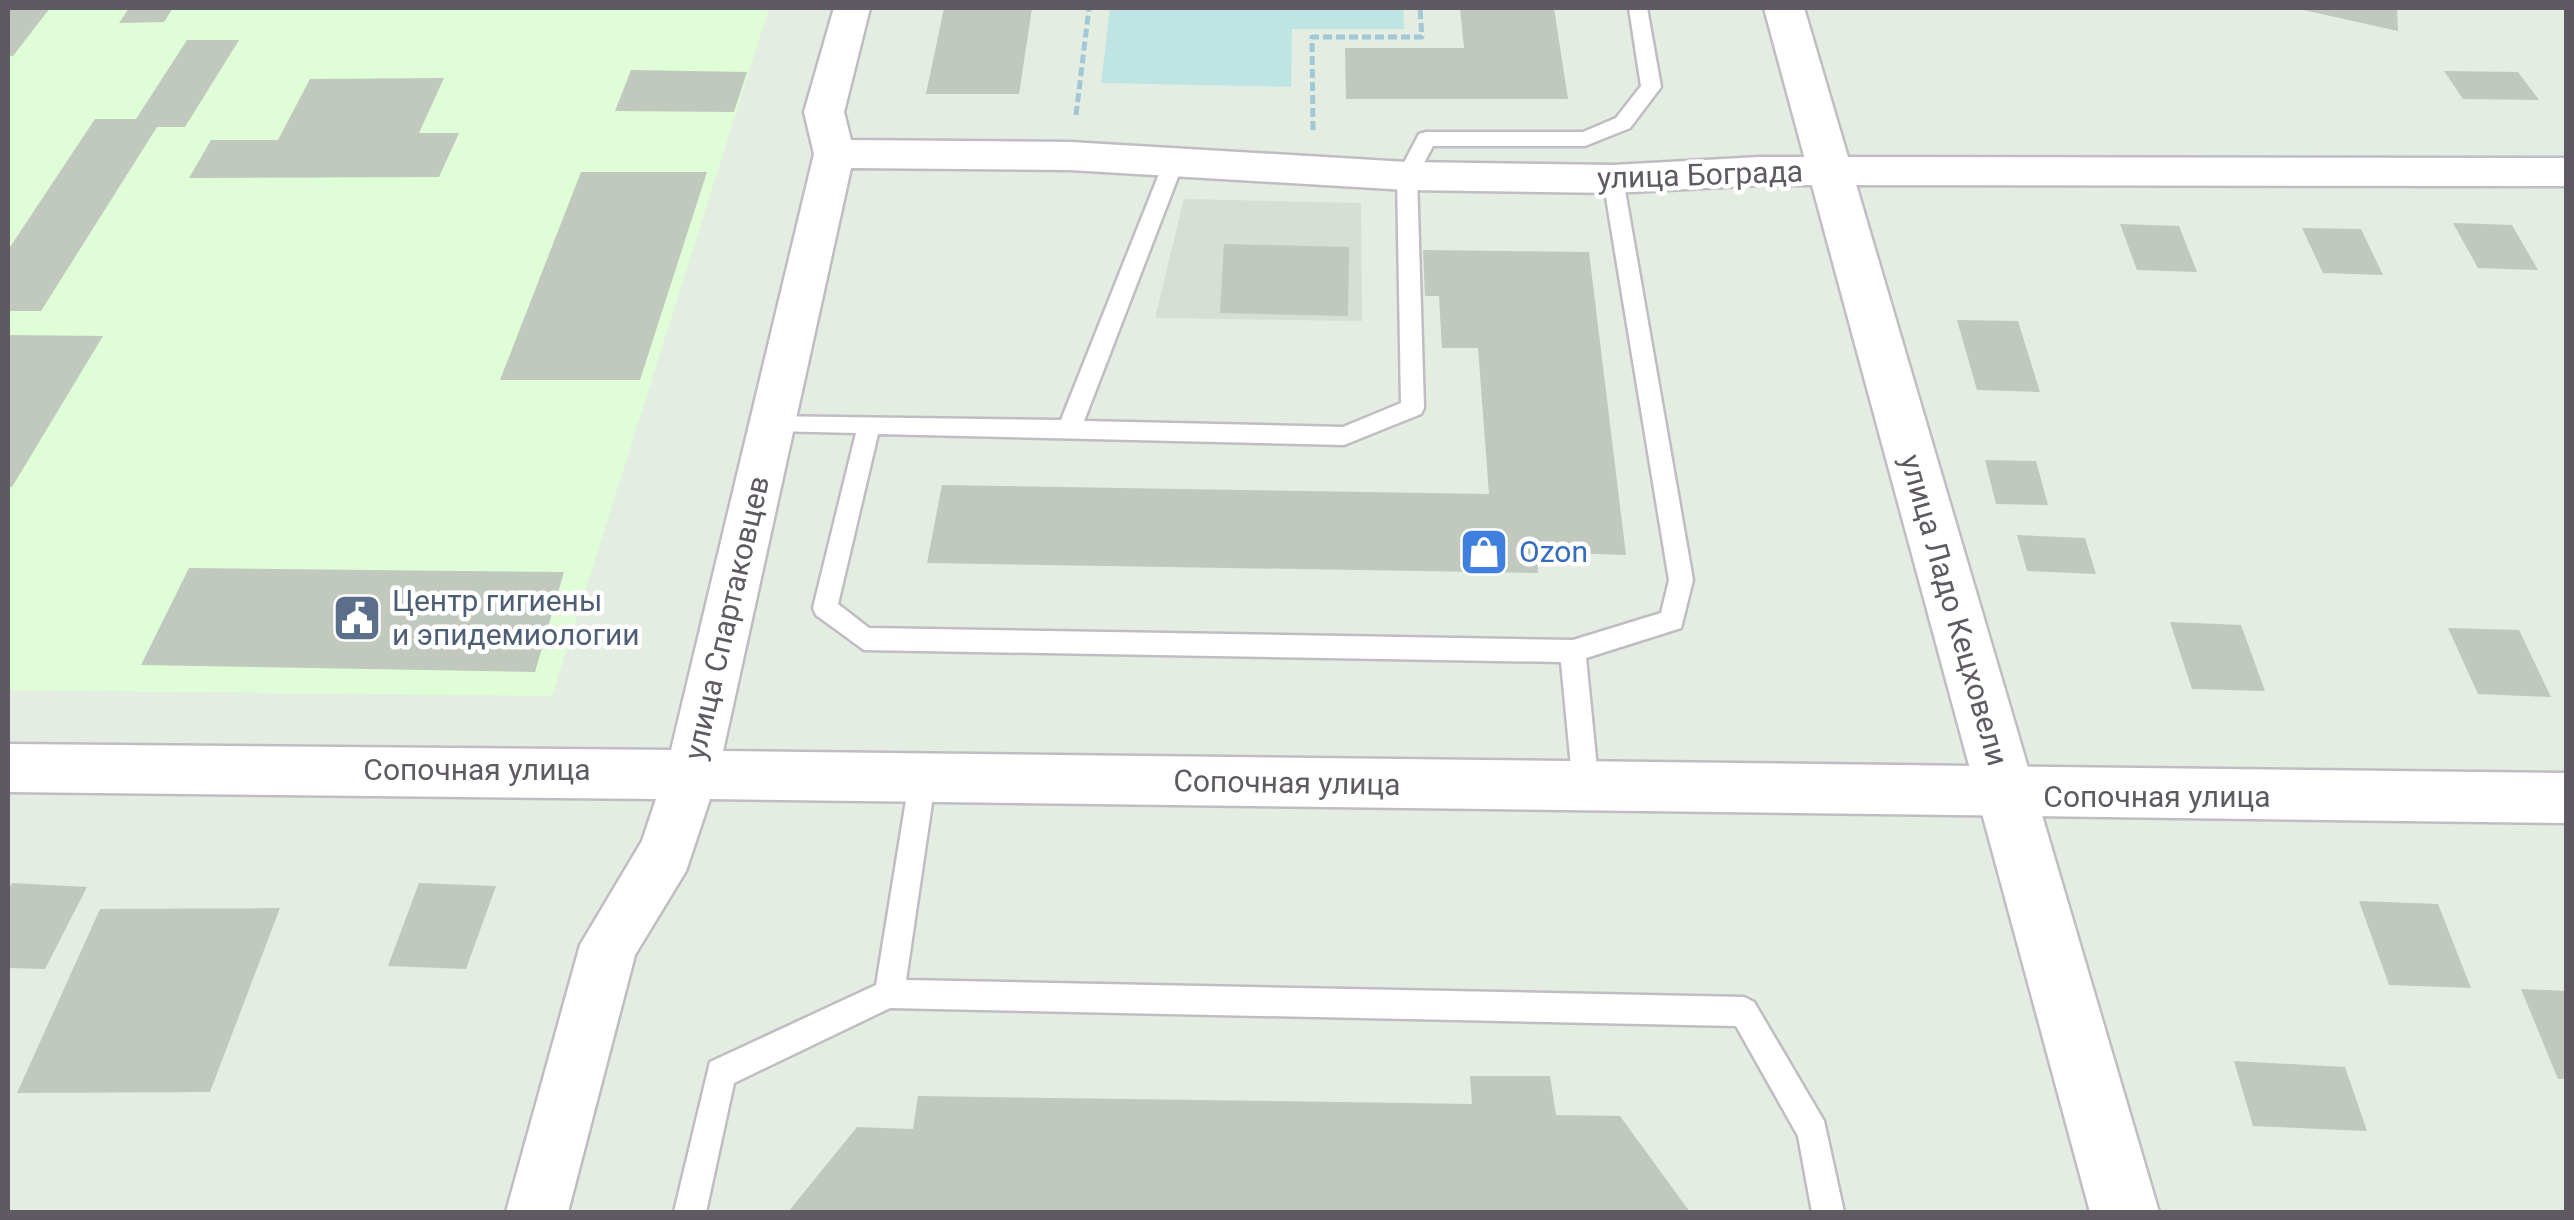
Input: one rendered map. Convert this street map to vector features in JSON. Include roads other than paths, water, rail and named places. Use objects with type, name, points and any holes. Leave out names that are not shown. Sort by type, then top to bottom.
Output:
[{"type":"main road","name":"улица Ладо Кецховели","points":[[1784,8],[2125,1212]]},
{"type":"street","name":"улица Спартаковцев","points":[[537,1212],[609,945],[666,854],[692,772],[834,154],[824,112],[852,8]]},
{"type":"street","name":"улица Бограда","points":[[834,154],[1070,156],[1407,176],[1613,179],[1831,172],[2566,172]]},
{"type":"street","name":"Сопочная улица","points":[[8,768],[692,772],[2007,796],[2566,798]]},
{"type":"lane","points":[[772,422],[1344,436],[1413,408],[1407,176],[1426,139],[1584,139],[1623,123],[1651,87],[1638,8]]},
{"type":"lane","points":[[1069,429],[1172,164]]},
{"type":"lane","points":[[869,425],[825,608],[864,638],[1573,651],[1672,620],[1682,580],[1613,179]]},
{"type":"lane","points":[[1573,651],[1586,788]]},
{"type":"lane","points":[[889,994],[923,776]]},
{"type":"lane","points":[[690,1212],[721,1074],[889,994],[1744,1012],[1813,1132],[1828,1212]]},
{"type":"place","name":"Ozon","points":[[1484,552]]},
{"type":"place","name":"Центр гигиены и эпидемиологии","points":[[357,618]]}]
